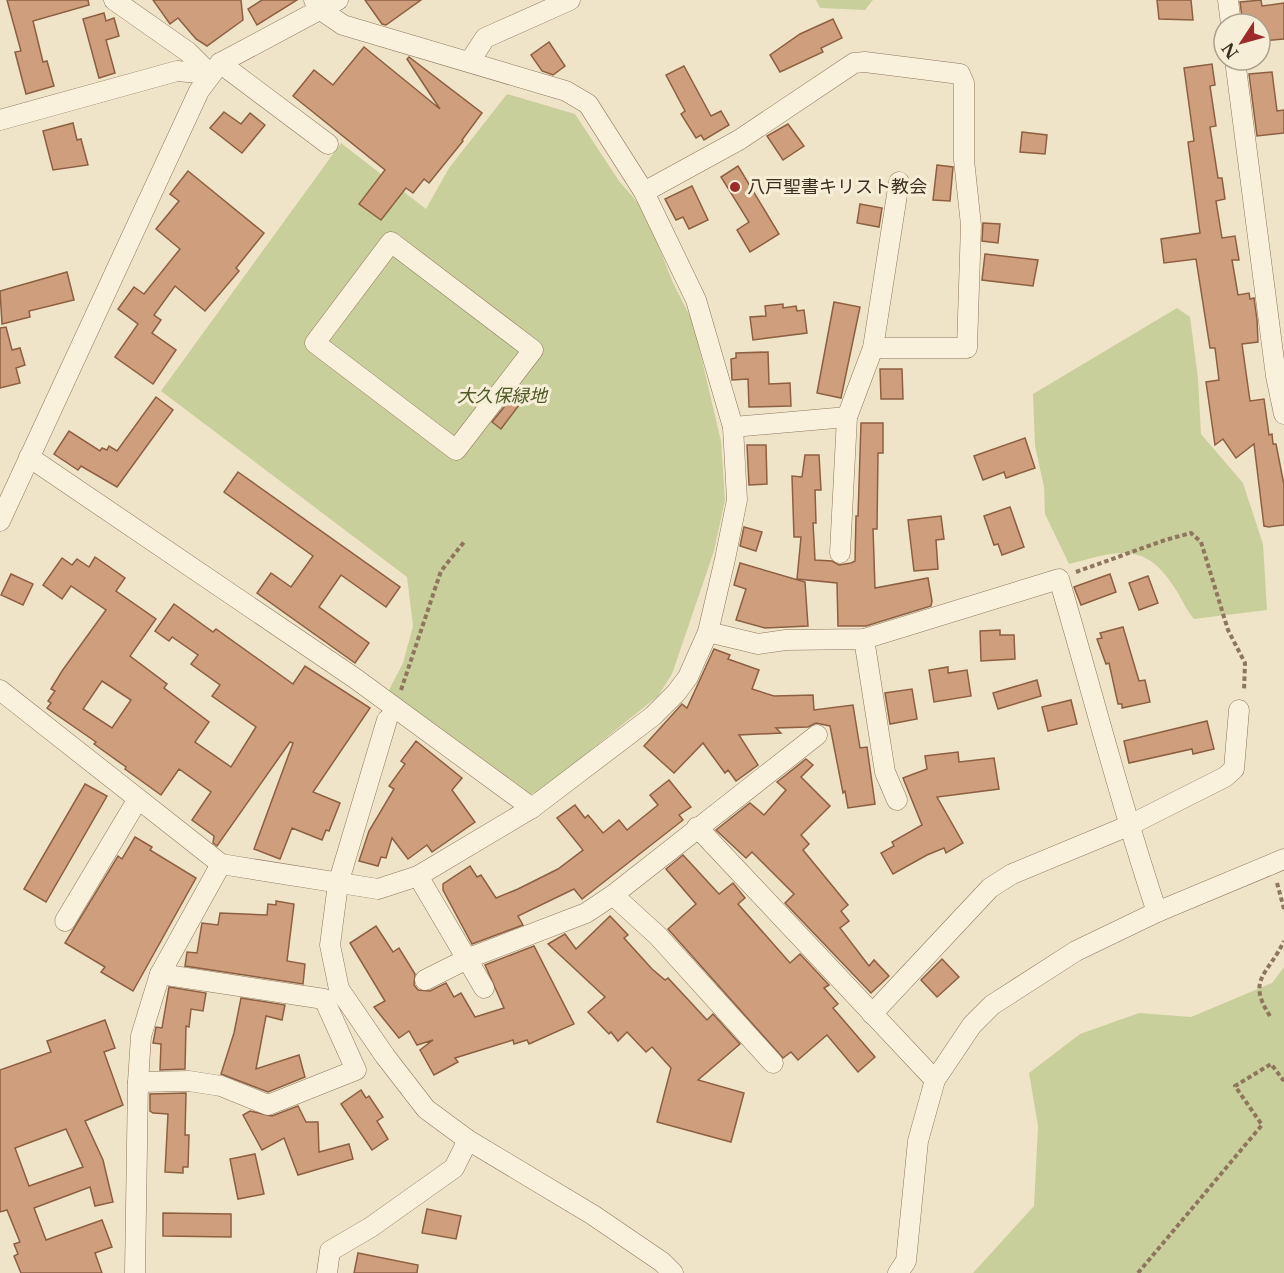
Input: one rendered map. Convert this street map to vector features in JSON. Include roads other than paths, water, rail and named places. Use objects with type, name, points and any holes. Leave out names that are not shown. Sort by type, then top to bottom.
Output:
[{"type":"street","points":[[114,0],[188,52],[328,144]]},
{"type":"street","points":[[470,60],[485,38],[570,0]]},
{"type":"street","points":[[0,520],[199,91],[215,68],[324,3],[343,25],[470,60],[566,91],[588,104],[644,192],[696,300],[733,427],[737,500],[708,632],[688,677],[676,693],[652,716],[532,808],[418,876],[378,889],[221,864],[0,690]]},
{"type":"street","points":[[644,192],[739,141],[854,63],[865,62],[960,74],[964,83],[964,160],[971,225],[967,348],[873,348]]},
{"type":"street","points":[[0,120],[177,71],[215,68]]},
{"type":"street","points":[[1237,72],[1276,376],[1284,414]]},
{"type":"street","points":[[840,553],[847,417],[873,348],[899,182]]},
{"type":"street","points":[[391,242],[533,350],[456,450],[315,343],[391,242]]},
{"type":"street","points":[[733,427],[847,417]]},
{"type":"street","points":[[29,457],[391,714],[532,808]]},
{"type":"street","points":[[708,632],[758,644],[786,640],[864,639],[1059,579],[1128,826],[1157,912]]},
{"type":"street","points":[[864,639],[885,772],[897,800]]},
{"type":"street","points":[[872,1014],[990,888],[1012,873],[1128,826],[1225,777],[1234,769],[1239,710]]},
{"type":"street","points":[[391,714],[338,884],[330,945],[339,989],[385,1056],[426,1109],[468,1140],[593,1215],[662,1262],[673,1273]]},
{"type":"street","points":[[425,980],[469,958],[586,913],[613,895],[817,735]]},
{"type":"street","points":[[65,921],[138,799]]},
{"type":"street","points":[[697,827],[935,1080]]},
{"type":"street","points":[[898,1273],[906,1261],[918,1141],[935,1080],[972,1025],[992,1005],[1076,951],[1157,912],[1278,862]]},
{"type":"street","points":[[135,1273],[138,1082],[141,1036],[160,974],[221,864]]},
{"type":"street","points":[[418,876],[469,958],[484,988]]},
{"type":"street","points":[[613,895],[658,936],[773,1063]]},
{"type":"street","points":[[138,1082],[189,1081],[221,1086],[268,1105],[356,1070],[324,999],[160,974]]},
{"type":"street","points":[[327,1273],[330,1251],[371,1227],[454,1168],[468,1140]]},
{"type":"place","name":"八戸聖書キリスト教会","points":[[735,187]]},
{"type":"park label","name":"大久保緑地","points":[[502,396]]}]
